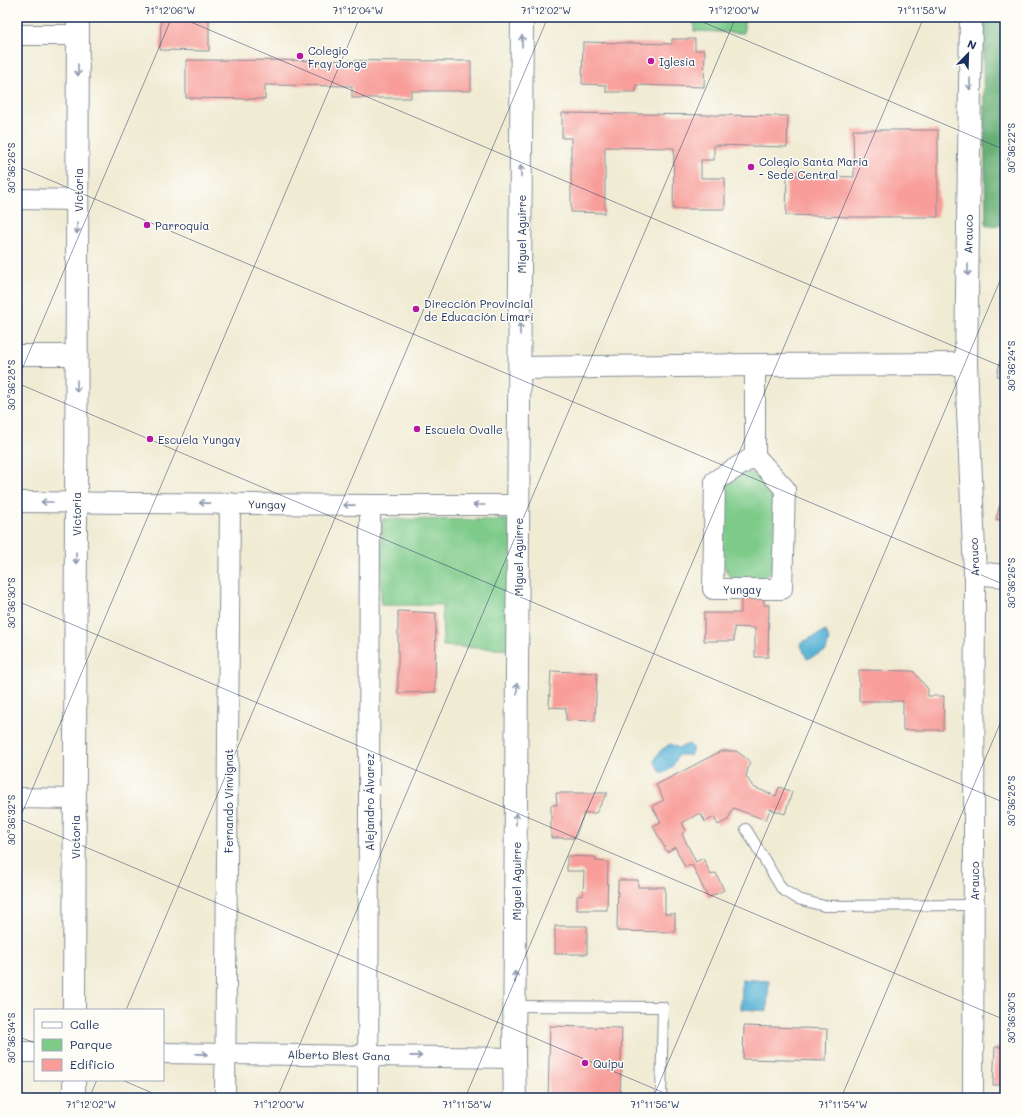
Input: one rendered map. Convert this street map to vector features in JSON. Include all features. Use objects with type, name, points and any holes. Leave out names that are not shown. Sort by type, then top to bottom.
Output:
[{"type":"street","name":"Miguel Aguirre","points":[[515,1098],[514,1058],[522,17]]},
{"type":"street","name":"Arauco","points":[[971,17],[966,364],[975,573],[973,1098]]},
{"type":"street","points":[[17,35],[78,26]]},
{"type":"street","name":"Victoria","points":[[74,1009],[78,26]]},
{"type":"street","points":[[17,199],[78,200]]},
{"type":"street","points":[[17,355],[77,355]]},
{"type":"street","points":[[520,368],[966,364]]},
{"type":"street","points":[[755,365],[755,456]]},
{"type":"street","name":"Yungay","points":[[755,456],[785,489],[782,588],[713,589],[715,481],[755,456]]},
{"type":"street","name":"Yungay","points":[[17,502],[518,505]]},
{"type":"street","name":"Fernando Vinvignat","points":[[225,1098],[230,503]]},
{"type":"street","name":"Alejandro Álvarez","points":[[368,1098],[370,505]]},
{"type":"street","points":[[975,573],[1005,576]]},
{"type":"street","points":[[17,798],[75,799]]},
{"type":"street","points":[[17,1052],[34,1052]]},
{"type":"street","name":"Alberto Blest Gana","points":[[164,1053],[514,1058]]},
{"type":"street","points":[[74,1081],[74,1098]]},
{"type":"lane","points":[[746,829],[782,890],[798,899],[824,906],[974,905]]},
{"type":"lane","points":[[515,1006],[663,1007],[661,1098]]},
{"type":"green space","points":[[694,17],[744,17],[744,33],[694,31]]},
{"type":"green space","points":[[982,17],[1005,17],[1005,225],[986,226]]},
{"type":"green space","points":[[745,471],[761,476],[776,492],[772,570],[762,582],[738,583],[729,576],[721,560],[722,492],[731,480]]},
{"type":"green space","points":[[382,519],[517,520],[514,650],[443,646],[442,605],[381,605]]},
{"type":"water","points":[[826,631],[829,640],[826,651],[807,659],[800,643]]},
{"type":"water","points":[[670,744],[679,748],[689,744],[693,748],[690,756],[678,755],[672,768],[662,774],[654,761],[660,751]]},
{"type":"water","points":[[742,979],[769,981],[767,1011],[741,1009]]},
{"type":"building","points":[[161,17],[209,17],[209,51],[160,50]]},
{"type":"building","points":[[672,39],[695,39],[695,50],[705,50],[704,87],[636,85],[636,92],[606,92],[606,85],[582,84],[583,42],[672,44]]},
{"type":"building","points":[[186,60],[471,61],[471,91],[411,91],[411,98],[352,98],[352,86],[265,85],[265,99],[186,98]]},
{"type":"building","points":[[562,113],[788,116],[787,147],[714,145],[714,160],[701,160],[701,178],[725,178],[725,209],[673,209],[674,148],[605,147],[605,213],[571,212],[571,138],[562,138]]},
{"type":"building","points":[[853,130],[938,130],[938,217],[786,215],[787,175],[854,177]]},
{"type":"building","points":[[1005,336],[1005,351],[1002,350]]},
{"type":"building","points":[[1000,361],[1005,362],[1005,377],[997,376]]},
{"type":"building","points":[[1000,505],[1005,506],[1005,521],[996,519]]},
{"type":"building","points":[[741,598],[764,598],[764,605],[769,605],[768,657],[755,657],[755,628],[734,627],[734,641],[704,641],[704,613],[741,613]]},
{"type":"building","points":[[398,611],[436,613],[435,692],[398,693]]},
{"type":"building","points":[[859,670],[913,671],[928,689],[928,696],[944,696],[943,730],[903,730],[903,701],[859,701]]},
{"type":"building","points":[[551,671],[597,673],[595,721],[566,720],[566,708],[549,707]]},
{"type":"building","points":[[721,751],[736,751],[750,761],[746,776],[753,787],[776,796],[779,787],[792,792],[785,814],[770,809],[766,820],[733,808],[728,820],[718,825],[714,817],[705,822],[700,813],[682,823],[686,830],[682,834],[696,862],[703,858],[711,875],[716,873],[724,890],[708,898],[692,865],[685,867],[675,847],[667,852],[653,826],[661,822],[652,806],[664,800],[656,785]]},
{"type":"building","points":[[556,793],[608,793],[596,813],[584,813],[575,838],[551,838],[551,805],[557,805]]},
{"type":"building","points":[[567,856],[595,857],[596,861],[608,862],[607,910],[577,910],[577,896],[583,895],[584,871],[567,871]]},
{"type":"building","points":[[618,880],[638,880],[638,887],[665,887],[665,914],[675,914],[675,932],[617,931]]},
{"type":"building","points":[[555,926],[587,926],[587,954],[555,954]]},
{"type":"building","name":"Quipu","points":[[550,1026],[622,1028],[620,1098],[548,1098]]},
{"type":"building","points":[[744,1026],[827,1029],[826,1061],[743,1059]]},
{"type":"building","points":[[995,1047],[1005,1047],[1005,1085],[993,1085]]},
{"type":"place","name":"Colegio Fray Jorge","points":[[300,56]]},
{"type":"place","name":"Iglesia","points":[[651,61]]},
{"type":"place","name":"Colegio Santa Maria - Sede Central","points":[[751,167]]},
{"type":"place","name":"Parroquia","points":[[147,225]]},
{"type":"place","name":"Dirección Provincial de Educación Limarí","points":[[416,309]]},
{"type":"place","name":"Escuela Ovalle","points":[[417,429]]},
{"type":"place","name":"Escuela Yungay","points":[[150,439]]},
{"type":"place","name":"Quipu","points":[[585,1063]]}]
